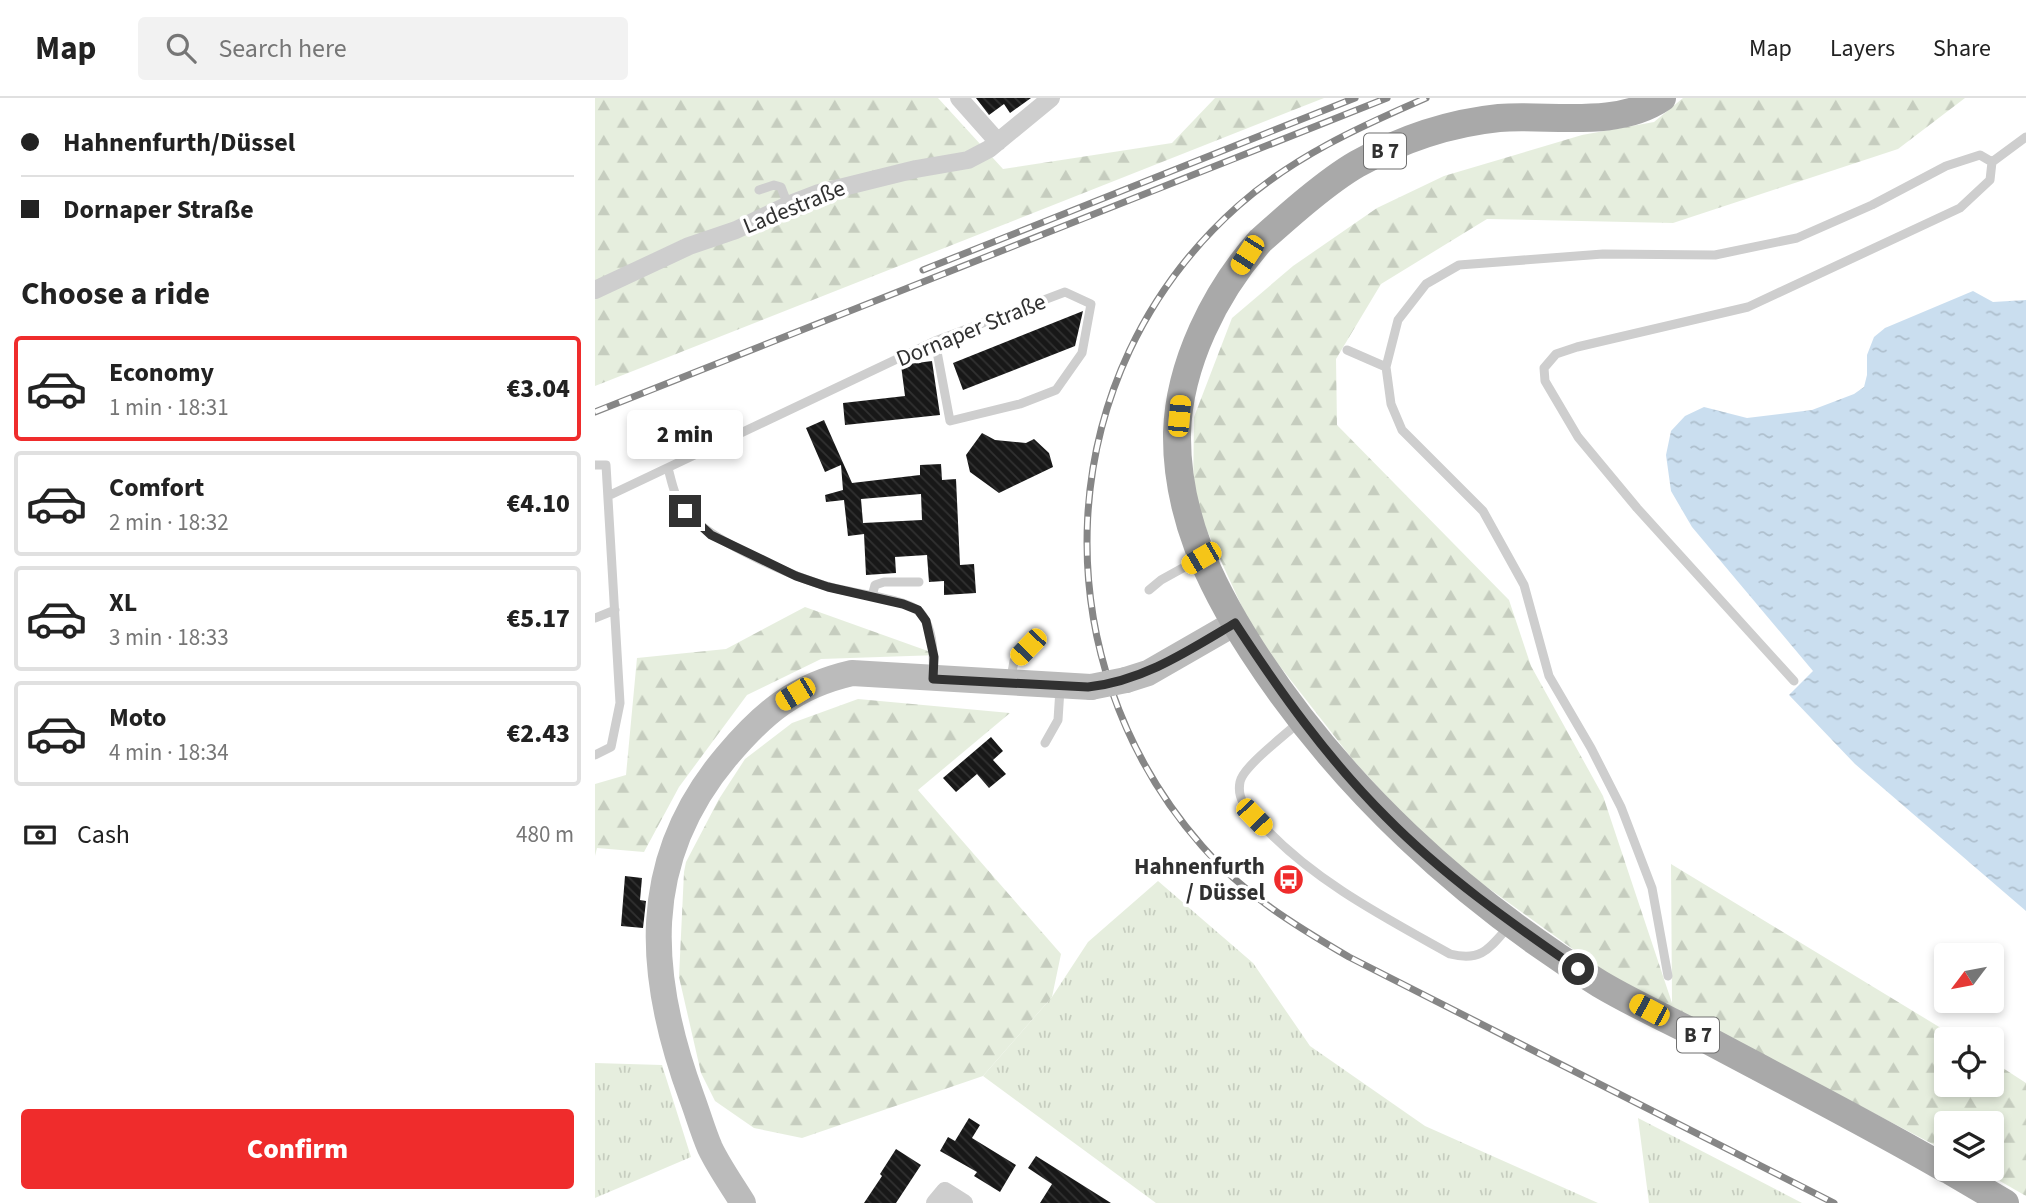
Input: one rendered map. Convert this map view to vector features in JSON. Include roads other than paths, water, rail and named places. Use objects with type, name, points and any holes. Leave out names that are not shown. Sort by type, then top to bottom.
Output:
[{"type":"main road","name":"B 7","points":[[1662,98],[1641,109],[1614,115],[1500,118],[1468,123],[1416,137],[1354,166],[1260,241],[1247,255],[1215,307],[1190,365],[1180,399],[1177,433],[1184,498],[1201,558],[1235,623],[1301,720],[1386,817],[1432,859],[1512,923],[1600,984],[1934,1162]]},
{"type":"main road","points":[[743,1203],[711,1149],[684,1075],[662,990],[660,896],[666,867],[681,824],[706,780],[760,719],[776,705],[814,684],[852,673],[1091,687],[1148,673],[1235,623]]},
{"type":"main road","name":"B 7","points":[[1967,1181],[2005,1203]]},
{"type":"street","points":[[959,98],[999,142]]},
{"type":"street","name":"Ladestraße","points":[[595,290],[689,246],[736,230],[788,205],[855,183],[916,169],[960,163],[978,156],[999,142],[1051,98]]},
{"type":"street","points":[[935,1203],[946,1191],[964,1203]]},
{"type":"lane","points":[[1794,681],[1637,508],[1578,437],[1545,381],[1544,368],[1556,355],[1577,347],[1748,307],[1960,208],[1990,180],[1992,162],[2026,137]]},
{"type":"lane","points":[[1668,976],[1652,888],[1621,807],[1591,748],[1549,676],[1524,585],[1483,511],[1402,430],[1391,404],[1386,367],[1398,320],[1426,284],[1459,265],[1604,254],[1716,255],[1797,238],[1872,205],[1946,166],[1980,155],[1992,162]]},
{"type":"lane","points":[[759,190],[774,185],[781,187],[788,205]]},
{"type":"lane","name":"Dornaper Straße","points":[[608,496],[935,341],[1065,292],[1091,304],[1082,353],[1056,390],[1020,404],[950,421],[935,341]]},
{"type":"lane","points":[[1347,350],[1386,367]]},
{"type":"lane","points":[[595,465],[606,465],[620,704],[611,747],[595,755]]},
{"type":"lane","points":[[668,468],[675,494],[685,511],[711,535],[796,576],[918,610],[926,621],[934,657],[933,679]]},
{"type":"lane","points":[[1149,590],[1161,580],[1201,558]]},
{"type":"lane","points":[[872,596],[875,585],[884,582],[919,582]]},
{"type":"lane","points":[[595,618],[615,610]]},
{"type":"lane","points":[[1011,684],[1014,661],[1040,637]]},
{"type":"lane","points":[[1045,743],[1058,720],[1060,686]]},
{"type":"lane","points":[[1301,720],[1252,765],[1239,784],[1241,800],[1245,807],[1297,860],[1331,885],[1450,954],[1462,957],[1479,955],[1488,950],[1512,923]]},
{"type":"water","points":[[1973,291],[1993,302],[2026,300],[2026,911],[1855,764],[1789,695],[1813,671],[1692,527],[1671,491],[1666,455],[1671,431],[1685,416],[1704,407],[1747,418],[1812,410],[1854,394],[1864,387],[1867,355],[1874,337],[1885,328]]},
{"type":"railway","points":[[923,270],[1355,98]]},
{"type":"railway","points":[[595,412],[1387,98]]},
{"type":"railway","points":[[1426,98],[1327,144],[1259,188],[1238,206],[1175,274],[1130,351],[1100,433],[1088,519],[1091,606],[1112,691],[1149,772],[1202,846],[1235,879],[1271,908],[1349,957],[1834,1203]]},
{"type":"place","name":"Hahnenfurth / Düssel","points":[[1288,879]]}]
